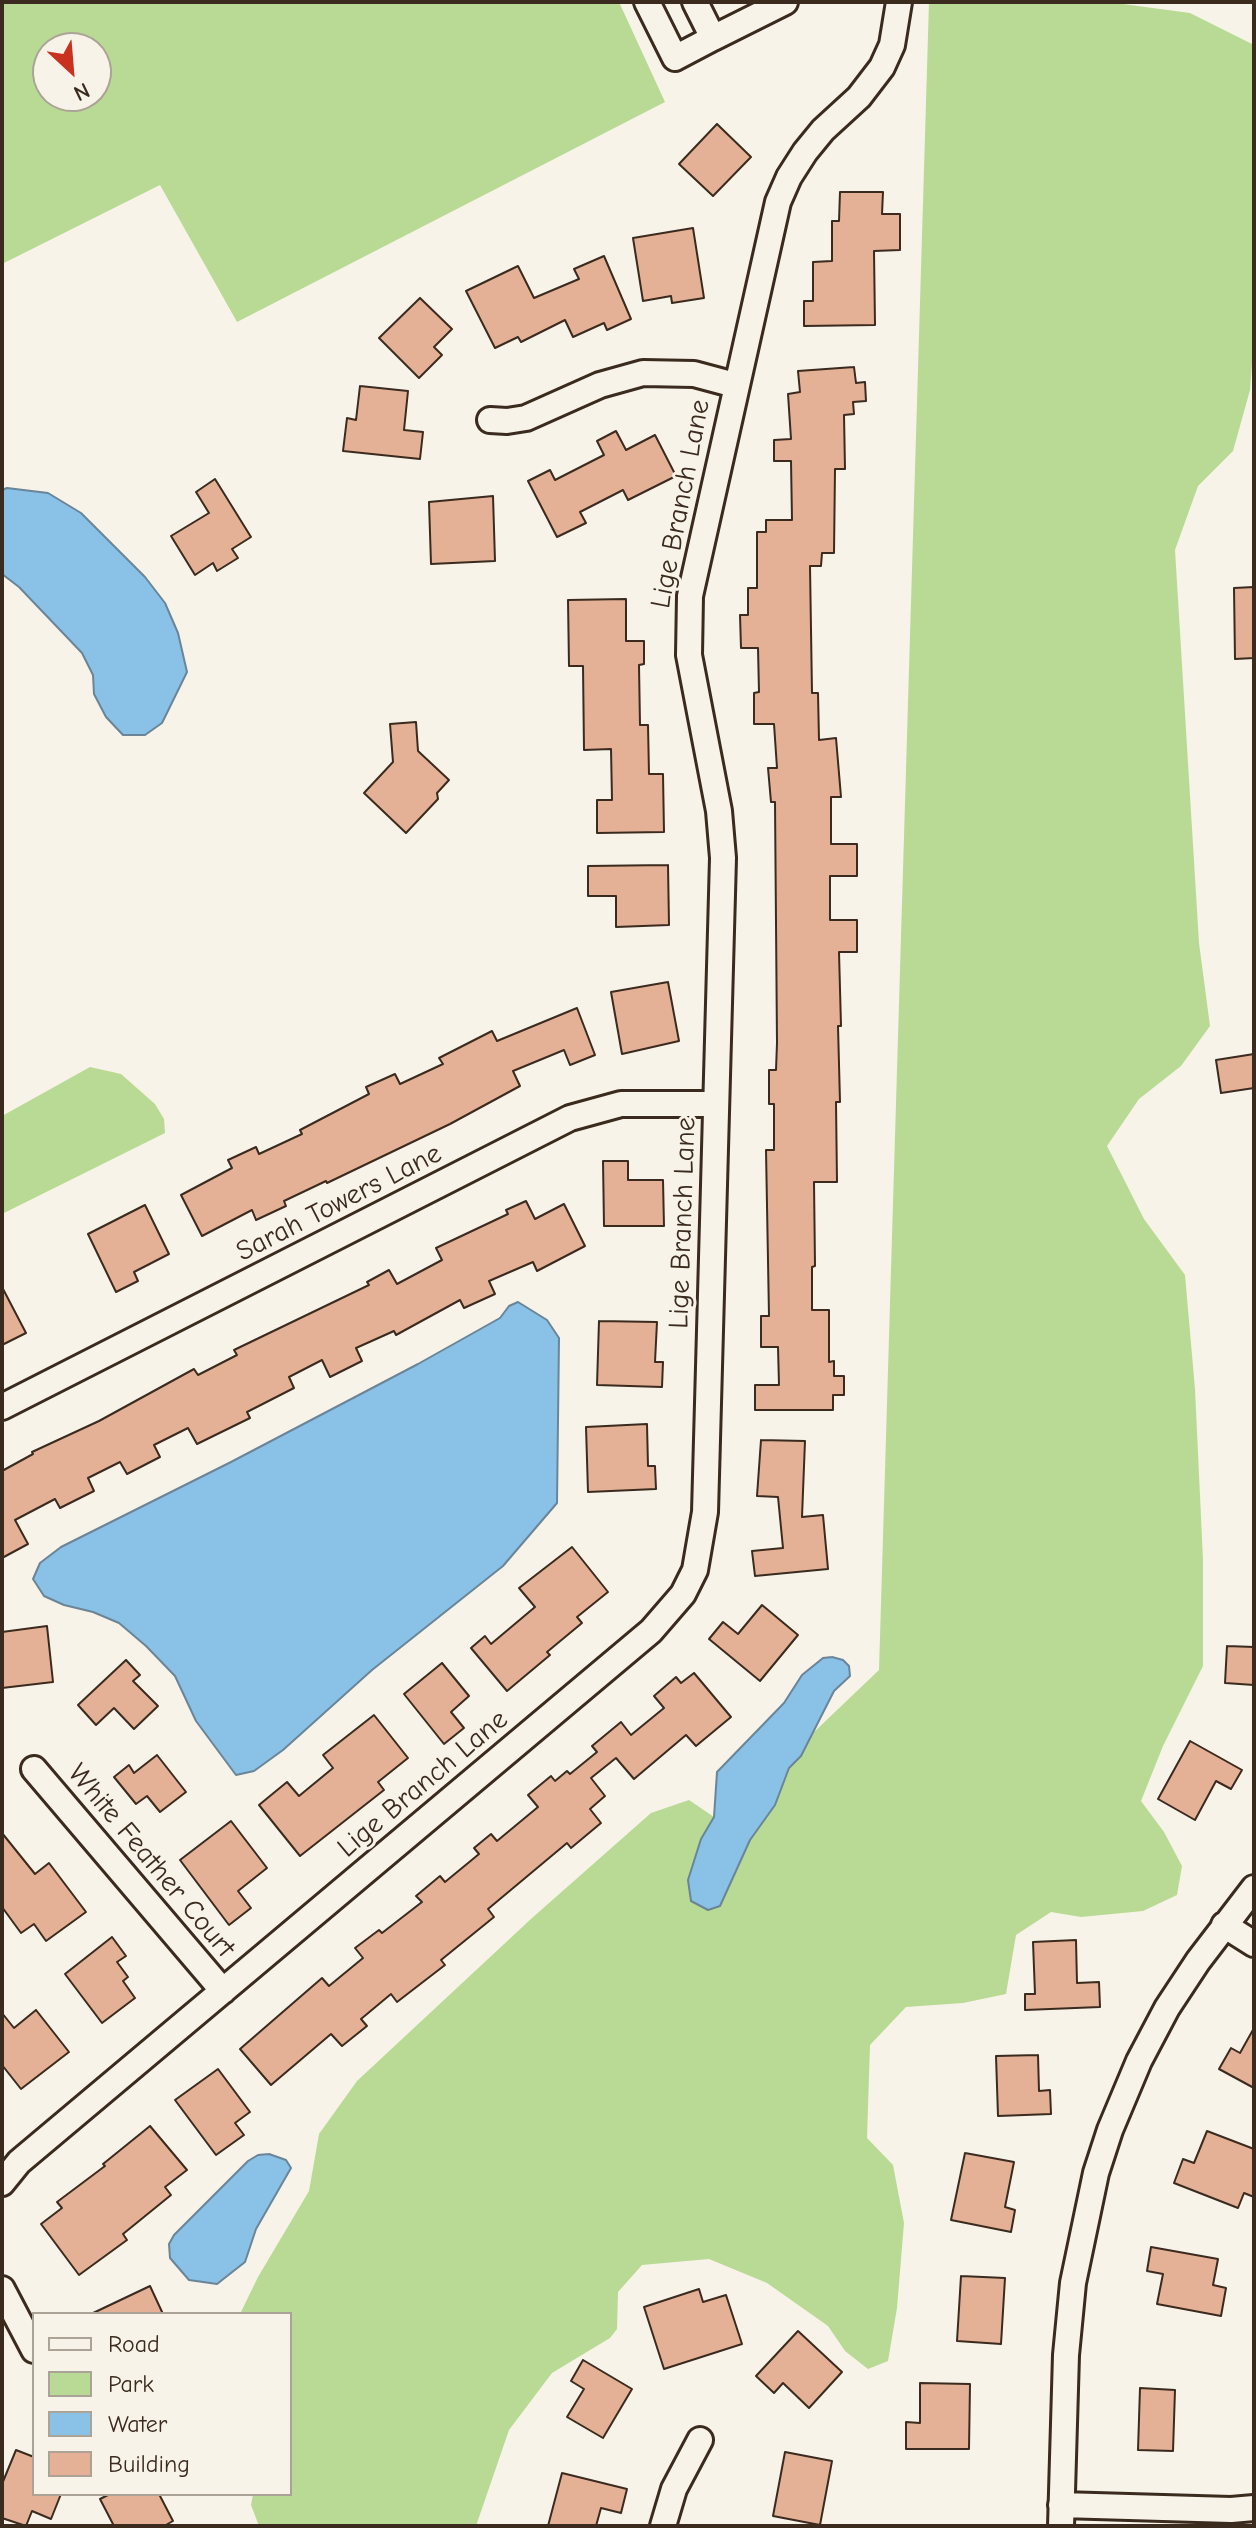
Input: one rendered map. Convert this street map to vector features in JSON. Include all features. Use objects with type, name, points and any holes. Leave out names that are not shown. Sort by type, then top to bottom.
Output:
[{"type":"street","points":[[647,2],[675,58],[785,2]]},
{"type":"street","points":[[695,2],[713,38]]},
{"type":"street","name":"Lige Branch Lane","points":[[2,2183],[19,2162],[651,1631],[683,1594],[695,1570],[705,1512],[723,858],[719,811],[687,637],[694,572],[778,202],[805,152],[823,130],[859,97],[882,67],[892,45],[899,2]]},
{"type":"street","points":[[490,420],[526,418],[600,385],[643,373],[694,374],[735,385]]},
{"type":"street","name":"Sarah Towers Lane","points":[[2,1407],[570,1118],[597,1108],[621,1104],[716,1104]]},
{"type":"street","name":"White Feather Court","points":[[34,1769],[223,1991]]},
{"type":"street","points":[[1254,1888],[1224,1925],[1167,2008],[1139,2061],[1096,2173],[1073,2283],[1066,2355],[1061,2516],[1254,2508]]},
{"type":"street","points":[[1224,1925],[1254,1944]]},
{"type":"street","points":[[2,2289],[32,2346]]},
{"type":"street","points":[[663,2526],[674,2489],[700,2440]]},
{"type":"green space","points":[[2,2],[619,2],[665,102],[237,322],[160,185],[2,264]]},
{"type":"green space","points":[[929,2],[1108,2],[1190,13],[1254,45],[1254,337],[1250,390],[1233,451],[1198,486],[1175,550],[1199,943],[1210,1026],[1181,1066],[1139,1099],[1107,1146],[1144,1219],[1185,1275],[1195,1389],[1203,1560],[1203,1666],[1163,1746],[1141,1801],[1164,1832],[1182,1866],[1177,1895],[1143,1911],[1081,1917],[1051,1912],[1016,1935],[1006,1994],[963,2003],[906,2007],[870,2045],[867,2138],[893,2165],[904,2223],[897,2308],[888,2361],[868,2369],[845,2351],[828,2326],[767,2283],[709,2259],[642,2265],[618,2292],[617,2329],[610,2338],[552,2373],[509,2430],[476,2526],[259,2526],[251,2505],[253,2496],[292,2496],[292,2312],[241,2312],[309,2191],[319,2134],[357,2081],[532,1918],[651,1813],[689,1800],[714,1817],[701,1839],[720,1906],[750,1840],[775,1805],[789,1767],[801,1756],[814,1732],[879,1670]]},
{"type":"green space","points":[[90,1067],[121,1074],[155,1104],[164,1119],[165,1133],[2,1214],[2,1116]]},
{"type":"water","points":[[2,490],[48,493],[81,513],[145,577],[165,603],[178,633],[187,672],[162,723],[145,735],[123,735],[106,717],[94,694],[93,675],[82,653],[19,587],[2,574]]},
{"type":"water","points":[[518,1302],[547,1320],[559,1338],[557,1503],[503,1566],[372,1670],[283,1750],[254,1771],[236,1775],[196,1721],[175,1676],[146,1646],[119,1623],[44,1596],[33,1579],[40,1563],[61,1547],[418,1364],[500,1318],[509,1306]]},
{"type":"water","points":[[823,1658],[843,1660],[849,1666],[850,1676],[834,1691],[801,1756],[789,1768],[775,1805],[750,1840],[720,1906],[708,1910],[691,1901],[688,1880],[701,1839],[714,1817],[717,1772],[784,1703],[802,1675]]},
{"type":"water","points":[[269,2154],[286,2160],[291,2168],[256,2229],[245,2262],[217,2284],[189,2280],[170,2258],[169,2244],[174,2235],[248,2161],[258,2155]]},
{"type":"building","points":[[717,124],[751,157],[713,196],[679,164]]},
{"type":"building","points":[[840,192],[883,192],[882,214],[900,214],[900,250],[874,251],[875,325],[804,326],[804,301],[813,301],[813,262],[832,261],[832,221],[839,221]]},
{"type":"building","points":[[693,228],[704,298],[672,303],[671,296],[643,301],[633,238]]},
{"type":"building","points":[[604,256],[631,319],[607,330],[604,323],[573,337],[565,320],[521,342],[518,337],[495,348],[466,291],[518,266],[534,298],[579,279],[574,269]]},
{"type":"building","points":[[420,298],[452,329],[434,347],[442,355],[419,378],[379,338]]},
{"type":"building","points":[[854,367],[856,383],[865,382],[866,401],[853,402],[854,414],[844,415],[845,469],[835,469],[834,553],[822,553],[821,566],[810,566],[812,693],[818,693],[819,740],[836,738],[841,797],[831,797],[831,844],[857,844],[857,876],[830,876],[830,920],[857,920],[857,952],[839,952],[841,1026],[838,1026],[840,1102],[836,1102],[837,1182],[814,1182],[812,1310],[829,1310],[829,1362],[834,1361],[834,1376],[844,1376],[844,1395],[833,1395],[833,1410],[755,1410],[755,1385],[779,1385],[778,1347],[761,1347],[761,1316],[769,1316],[766,1150],[774,1150],[774,1104],[769,1104],[769,1070],[776,1070],[777,1043],[775,802],[771,802],[768,768],[777,768],[774,724],[754,724],[754,693],[759,692],[758,648],[741,648],[740,615],[748,615],[748,588],[757,588],[757,532],[766,532],[766,520],[792,520],[791,461],[774,461],[774,440],[791,439],[788,394],[800,392],[798,371]]},
{"type":"building","points":[[360,386],[408,391],[404,430],[423,432],[420,459],[343,451],[347,418],[356,420]]},
{"type":"building","points":[[616,431],[626,450],[655,435],[676,476],[628,500],[623,490],[580,512],[586,523],[557,537],[528,481],[550,470],[555,480],[604,455],[597,441]]},
{"type":"building","points":[[215,479],[251,537],[232,549],[238,558],[217,571],[213,563],[195,575],[171,536],[209,513],[196,492]]},
{"type":"building","points":[[493,496],[495,561],[431,564],[429,502]]},
{"type":"building","points":[[1254,587],[1254,658],[1235,659],[1234,588]]},
{"type":"building","points":[[626,599],[626,641],[644,641],[644,664],[639,665],[640,725],[648,725],[649,774],[663,774],[664,832],[597,833],[597,800],[612,800],[611,749],[584,750],[583,666],[569,666],[568,600]]},
{"type":"building","points":[[416,722],[418,751],[449,780],[437,793],[438,799],[406,833],[364,793],[393,762],[390,724]]},
{"type":"building","points":[[668,865],[669,925],[616,927],[616,896],[588,896],[588,866]]},
{"type":"building","points":[[668,982],[679,1041],[622,1054],[611,992]]},
{"type":"building","points":[[577,1008],[595,1055],[570,1065],[564,1050],[513,1071],[520,1086],[450,1124],[284,1201],[286,1206],[256,1220],[252,1210],[202,1236],[181,1195],[232,1168],[228,1160],[256,1147],[259,1154],[302,1134],[300,1130],[369,1094],[366,1087],[395,1074],[400,1084],[443,1064],[439,1058],[492,1031],[497,1041]]},
{"type":"building","points":[[1254,1054],[1254,1088],[1221,1093],[1216,1060]]},
{"type":"building","points":[[603,1161],[628,1161],[628,1180],[663,1180],[664,1226],[604,1226]]},
{"type":"building","points":[[526,1201],[535,1219],[564,1204],[585,1246],[537,1271],[533,1262],[489,1281],[495,1294],[464,1308],[460,1300],[396,1335],[394,1331],[356,1348],[362,1361],[330,1377],[322,1360],[289,1377],[294,1388],[247,1412],[250,1418],[197,1444],[188,1428],[154,1445],[160,1457],[127,1474],[120,1462],[88,1478],[94,1491],[60,1508],[55,1499],[15,1520],[28,1544],[2,1558],[2,1471],[32,1452],[99,1421],[194,1369],[198,1375],[237,1355],[234,1350],[369,1285],[367,1282],[389,1270],[397,1284],[442,1260],[436,1248],[508,1214],[506,1210]]},
{"type":"building","points":[[145,1205],[169,1254],[134,1272],[138,1281],[116,1292],[88,1234]]},
{"type":"building","points":[[2,1287],[26,1333],[2,1345]]},
{"type":"building","points":[[599,1321],[657,1322],[655,1362],[663,1362],[662,1387],[597,1385]]},
{"type":"building","points":[[647,1424],[648,1466],[655,1466],[656,1489],[588,1492],[586,1427]]},
{"type":"building","points":[[761,1440],[805,1441],[802,1517],[823,1515],[828,1569],[755,1576],[752,1551],[783,1548],[778,1497],[757,1496]]},
{"type":"building","points":[[572,1547],[608,1592],[577,1617],[582,1623],[547,1652],[550,1655],[507,1691],[471,1648],[485,1636],[491,1644],[535,1607],[519,1588]]},
{"type":"building","points":[[762,1605],[798,1635],[760,1681],[709,1639],[723,1622],[738,1634]]},
{"type":"building","points":[[47,1626],[53,1682],[2,1688],[2,1632]]},
{"type":"building","points":[[1227,1646],[1254,1647],[1254,1685],[1225,1683]]},
{"type":"building","points":[[126,1660],[140,1675],[133,1681],[158,1706],[134,1729],[114,1708],[96,1725],[78,1705]]},
{"type":"building","points":[[442,1663],[469,1696],[451,1712],[464,1728],[444,1744],[404,1694]]},
{"type":"building","points":[[694,1673],[731,1717],[696,1746],[686,1735],[634,1779],[616,1758],[591,1778],[605,1796],[590,1809],[601,1823],[571,1848],[567,1843],[488,1909],[494,1917],[441,1960],[445,1965],[397,2002],[391,1994],[361,2019],[367,2026],[342,2046],[331,2034],[271,2085],[240,2049],[322,1978],[329,1986],[363,1958],[355,1948],[379,1930],[382,1933],[422,1902],[416,1896],[440,1876],[445,1882],[479,1854],[474,1848],[491,1834],[497,1841],[538,1807],[528,1795],[551,1776],[555,1781],[567,1771],[570,1774],[597,1752],[592,1746],[621,1722],[631,1735],[664,1708],[654,1696],[676,1677],[681,1683]]},
{"type":"building","points":[[374,1715],[408,1758],[378,1782],[384,1790],[300,1856],[259,1805],[287,1782],[299,1796],[333,1768],[323,1755]]},
{"type":"building","points":[[1190,1741],[1242,1770],[1231,1789],[1216,1781],[1195,1820],[1158,1799]]},
{"type":"building","points":[[157,1755],[186,1792],[160,1812],[147,1796],[136,1804],[114,1777],[129,1765],[134,1773]]},
{"type":"building","points":[[231,1821],[267,1868],[238,1891],[251,1908],[229,1925],[180,1860]]},
{"type":"building","points":[[2,1833],[35,1874],[49,1863],[86,1912],[46,1941],[34,1924],[21,1933],[2,1907]]},
{"type":"building","points":[[112,1937],[126,1956],[117,1962],[128,1977],[123,1981],[135,1998],[102,2023],[65,1974]]},
{"type":"building","points":[[1076,1940],[1077,1983],[1099,1982],[1100,2007],[1025,2010],[1025,1994],[1035,1994],[1033,1942]]},
{"type":"building","points":[[36,2010],[69,2052],[21,2089],[2,2065],[2,2013],[14,2028]]},
{"type":"building","points":[[1254,2028],[1254,2088],[1219,2069],[1231,2048],[1240,2053]]},
{"type":"building","points":[[1038,2055],[1039,2091],[1050,2090],[1051,2114],[998,2116],[996,2056]]},
{"type":"building","points":[[218,2069],[250,2112],[235,2123],[244,2135],[216,2155],[175,2100]]},
{"type":"building","points":[[150,2126],[187,2170],[165,2187],[171,2195],[123,2234],[127,2240],[79,2275],[41,2224],[62,2208],[57,2202],[105,2166],[103,2164]]},
{"type":"building","points":[[1207,2131],[1254,2149],[1254,2197],[1244,2193],[1238,2208],[1174,2183],[1183,2159],[1194,2163]]},
{"type":"building","points":[[965,2153],[1014,2162],[1005,2207],[1015,2210],[1011,2232],[951,2220]]},
{"type":"building","points":[[1151,2247],[1218,2259],[1213,2285],[1226,2288],[1221,2316],[1157,2304],[1163,2274],[1147,2271]]},
{"type":"building","points":[[961,2276],[1005,2278],[1001,2344],[957,2341]]},
{"type":"building","points":[[150,2286],[162,2312],[95,2312]]},
{"type":"building","points":[[699,2289],[703,2302],[726,2295],[742,2344],[664,2369],[644,2307]]},
{"type":"building","points":[[798,2331],[842,2372],[809,2408],[783,2383],[774,2393],[756,2376]]},
{"type":"building","points":[[583,2360],[632,2389],[603,2438],[567,2417],[584,2389],[571,2381]]},
{"type":"building","points":[[920,2383],[970,2384],[969,2449],[906,2449],[906,2422],[920,2423]]},
{"type":"building","points":[[1140,2388],[1175,2390],[1173,2451],[1138,2450]]},
{"type":"building","points":[[16,2450],[32,2456],[32,2496],[60,2496],[51,2519],[32,2511],[26,2526],[2,2518],[2,2484]]},
{"type":"building","points":[[785,2452],[832,2461],[820,2525],[773,2516]]},
{"type":"building","points":[[562,2473],[627,2489],[621,2513],[601,2508],[596,2526],[548,2526]]},
{"type":"building","points":[[106,2496],[160,2496],[173,2521],[164,2526],[114,2526],[100,2499]]}]
